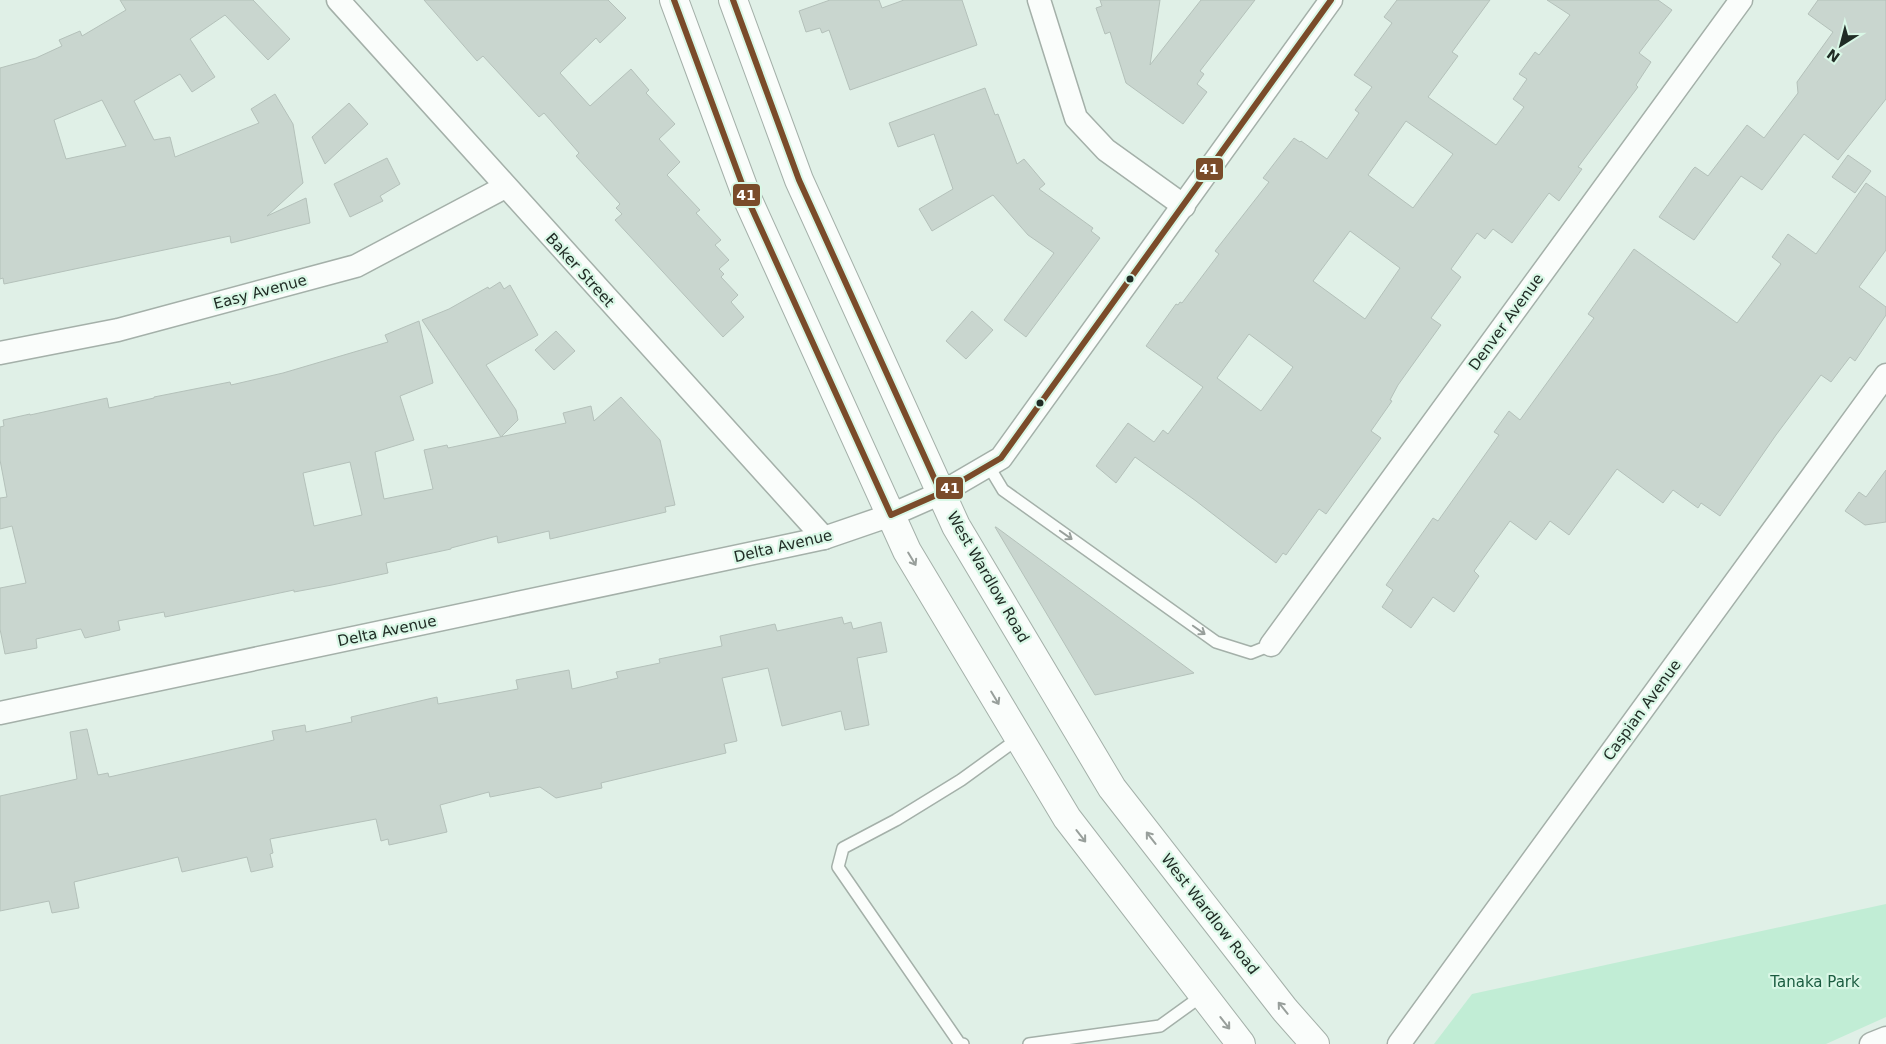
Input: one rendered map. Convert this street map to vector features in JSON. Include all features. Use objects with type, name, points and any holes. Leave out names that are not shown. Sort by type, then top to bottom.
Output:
[{"type":"main road","points":[[674,0],[748,200],[907,551],[1067,818],[1242,1044]]},
{"type":"main road","name":"West Wardlow Road","points":[[732,0],[799,180],[960,534],[1112,788],[1285,1010],[1315,1044]]},
{"type":"street","name":"Baker Street","points":[[338,0],[505,188],[824,538]]},
{"type":"street","points":[[1039,0],[1076,118],[1106,150],[1184,206]]},
{"type":"street","name":"Delta Avenue","points":[[0,713],[824,538],[891,515],[941,493],[1001,458],[1332,0]]},
{"type":"street","name":"Denver Avenue","points":[[1271,645],[1741,0]]},
{"type":"street","name":"Easy Avenue","points":[[0,354],[118,330],[356,266],[505,188]]},
{"type":"street","name":"Caspian Avenue","points":[[1399,1044],[1886,375]]},
{"type":"street","points":[[1872,1044],[1886,1038]]},
{"type":"lane","points":[[988,465],[1003,490],[1216,642],[1252,653],[1271,645]]},
{"type":"lane","points":[[963,1044],[960,1044],[838,866],[843,848],[896,820],[961,780],[1019,738]]},
{"type":"lane","points":[[1029,1044],[1160,1026],[1203,995]]},
{"type":"green space","name":"Tanaka Park","points":[[1886,904],[1886,1017],[1826,1044],[1434,1044],[1472,994]]},
{"type":"building","points":[[120,0],[253,0],[290,39],[268,60],[225,15],[190,39],[215,77],[192,92],[180,74],[134,101],[154,140],[170,137],[175,157],[259,123],[251,109],[275,94],[293,124],[303,183],[267,216],[306,198],[310,223],[231,243],[230,236],[4,284],[3,278],[0,279],[0,68],[36,58],[62,46],[59,40],[80,31],[82,36],[126,10]],"holes":[[[102,100],[126,146],[66,159],[54,120]]]},
{"type":"building","points":[[424,0],[608,0],[626,18],[600,43],[596,38],[560,73],[590,106],[631,69],[649,90],[646,93],[675,124],[659,139],[680,162],[667,175],[700,210],[696,213],[721,240],[715,245],[729,260],[719,269],[724,274],[721,277],[738,295],[731,302],[744,317],[723,337],[615,220],[622,214],[616,208],[620,204],[576,156],[579,153],[544,113],[539,117],[483,56],[477,61]]},
{"type":"building","points":[[830,0],[879,0],[882,8],[904,0],[962,0],[977,45],[850,90],[829,30],[822,33],[820,28],[806,32],[799,11]]},
{"type":"building","points":[[1100,0],[1160,0],[1150,65],[1201,0],[1255,0],[1200,71],[1204,74],[1197,84],[1207,92],[1183,124],[1126,83],[1110,32],[1105,34],[1096,8],[1102,6]]},
{"type":"building","points":[[1397,0],[1490,0],[1452,52],[1458,56],[1428,97],[1496,145],[1524,107],[1513,99],[1527,79],[1519,74],[1535,52],[1539,55],[1570,15],[1547,0],[1658,0],[1672,10],[1639,53],[1651,62],[1636,85],[1638,87],[1578,167],[1582,169],[1559,201],[1549,193],[1512,243],[1493,229],[1485,239],[1477,233],[1451,269],[1461,277],[1431,318],[1441,325],[1398,385],[1390,400],[1392,401],[1371,431],[1381,438],[1326,514],[1319,509],[1286,555],[1283,553],[1276,563],[1135,457],[1116,483],[1096,466],[1128,423],[1154,442],[1163,430],[1168,434],[1203,387],[1146,346],[1176,304],[1182,303],[1219,254],[1215,251],[1269,182],[1263,178],[1294,138],[1327,159],[1359,113],[1355,110],[1372,87],[1354,75],[1392,23],[1384,17]],"holes":[[[1406,121],[1453,154],[1413,208],[1368,175]],[[1350,231],[1400,268],[1365,319],[1313,281]],[[1249,334],[1293,367],[1261,411],[1217,378]]]},
{"type":"building","points":[[1818,0],[1886,0],[1886,99],[1838,160],[1804,134],[1762,190],[1741,176],[1694,240],[1659,217],[1695,167],[1708,176],[1747,125],[1764,138],[1798,93],[1797,82],[1833,32],[1808,14]]},
{"type":"building","points":[[985,88],[995,115],[998,114],[1017,164],[1024,159],[1045,184],[1039,189],[1093,228],[1091,231],[1100,238],[1026,337],[1004,320],[1054,253],[1028,235],[993,195],[932,231],[919,209],[953,189],[934,134],[898,147],[889,123]]},
{"type":"building","points":[[349,103],[368,124],[325,164],[312,137]]},
{"type":"building","points":[[1848,155],[1871,171],[1855,193],[1832,177]]},
{"type":"building","points":[[387,158],[400,184],[380,196],[383,201],[350,217],[334,184]]},
{"type":"building","points":[[1866,183],[1886,197],[1886,250],[1859,287],[1886,307],[1886,315],[1855,361],[1850,357],[1831,382],[1821,375],[1776,435],[1720,516],[1701,503],[1698,508],[1673,490],[1663,503],[1617,469],[1569,535],[1550,521],[1536,540],[1510,521],[1474,571],[1479,576],[1454,612],[1433,597],[1411,628],[1382,607],[1393,590],[1386,585],[1433,518],[1438,521],[1499,435],[1494,432],[1509,411],[1520,420],[1594,318],[1588,314],[1634,249],[1737,323],[1781,264],[1772,257],[1788,234],[1816,254]]},
{"type":"building","points":[[500,282],[504,289],[510,285],[538,335],[486,365],[516,410],[518,420],[501,437],[422,320],[449,309]]},
{"type":"building","points":[[972,311],[993,330],[966,359],[946,341]]},
{"type":"building","points":[[419,321],[433,383],[400,396],[414,440],[375,452],[384,499],[433,489],[424,450],[447,445],[448,448],[566,423],[563,413],[591,406],[594,421],[621,397],[660,440],[675,505],[665,507],[666,512],[550,539],[549,531],[498,543],[497,536],[451,549],[386,563],[388,573],[294,592],[294,590],[165,617],[164,612],[118,621],[120,630],[85,638],[81,629],[36,639],[37,648],[5,654],[0,629],[0,588],[26,583],[12,526],[0,529],[0,498],[7,497],[0,460],[0,427],[4,426],[3,420],[107,398],[109,408],[230,382],[231,385],[283,373],[388,342],[385,335]],"holes":[[[350,462],[362,515],[314,526],[303,473]]]},
{"type":"building","points":[[556,331],[575,351],[554,370],[535,350]]},
{"type":"building","points":[[1886,470],[1886,522],[1865,525],[1845,511],[1859,492],[1866,497]]},
{"type":"building","points":[[996,527],[1194,673],[1095,695]]},
{"type":"building","points":[[842,617],[844,624],[851,622],[853,629],[881,622],[887,652],[857,658],[869,725],[845,730],[841,711],[782,726],[768,668],[722,678],[737,741],[724,744],[726,753],[601,783],[602,788],[556,798],[540,787],[490,797],[489,792],[440,805],[447,832],[412,840],[389,845],[388,839],[381,841],[376,819],[270,839],[273,853],[270,854],[273,867],[251,872],[247,857],[182,872],[178,857],[74,882],[79,908],[52,913],[49,901],[0,911],[0,796],[77,779],[70,732],[87,729],[98,775],[108,773],[109,777],[274,740],[272,731],[305,725],[306,732],[352,722],[351,717],[437,697],[438,704],[518,689],[516,680],[569,670],[572,689],[618,678],[616,672],[660,663],[659,659],[722,646],[720,636],[775,624],[777,631]]},
{"type":"transit line","name":"41","points":[[674,0],[748,200],[891,515],[941,493],[1001,458],[1331,0]]},
{"type":"transit line","name":"41","points":[[733,0],[799,180],[941,493]]}]
